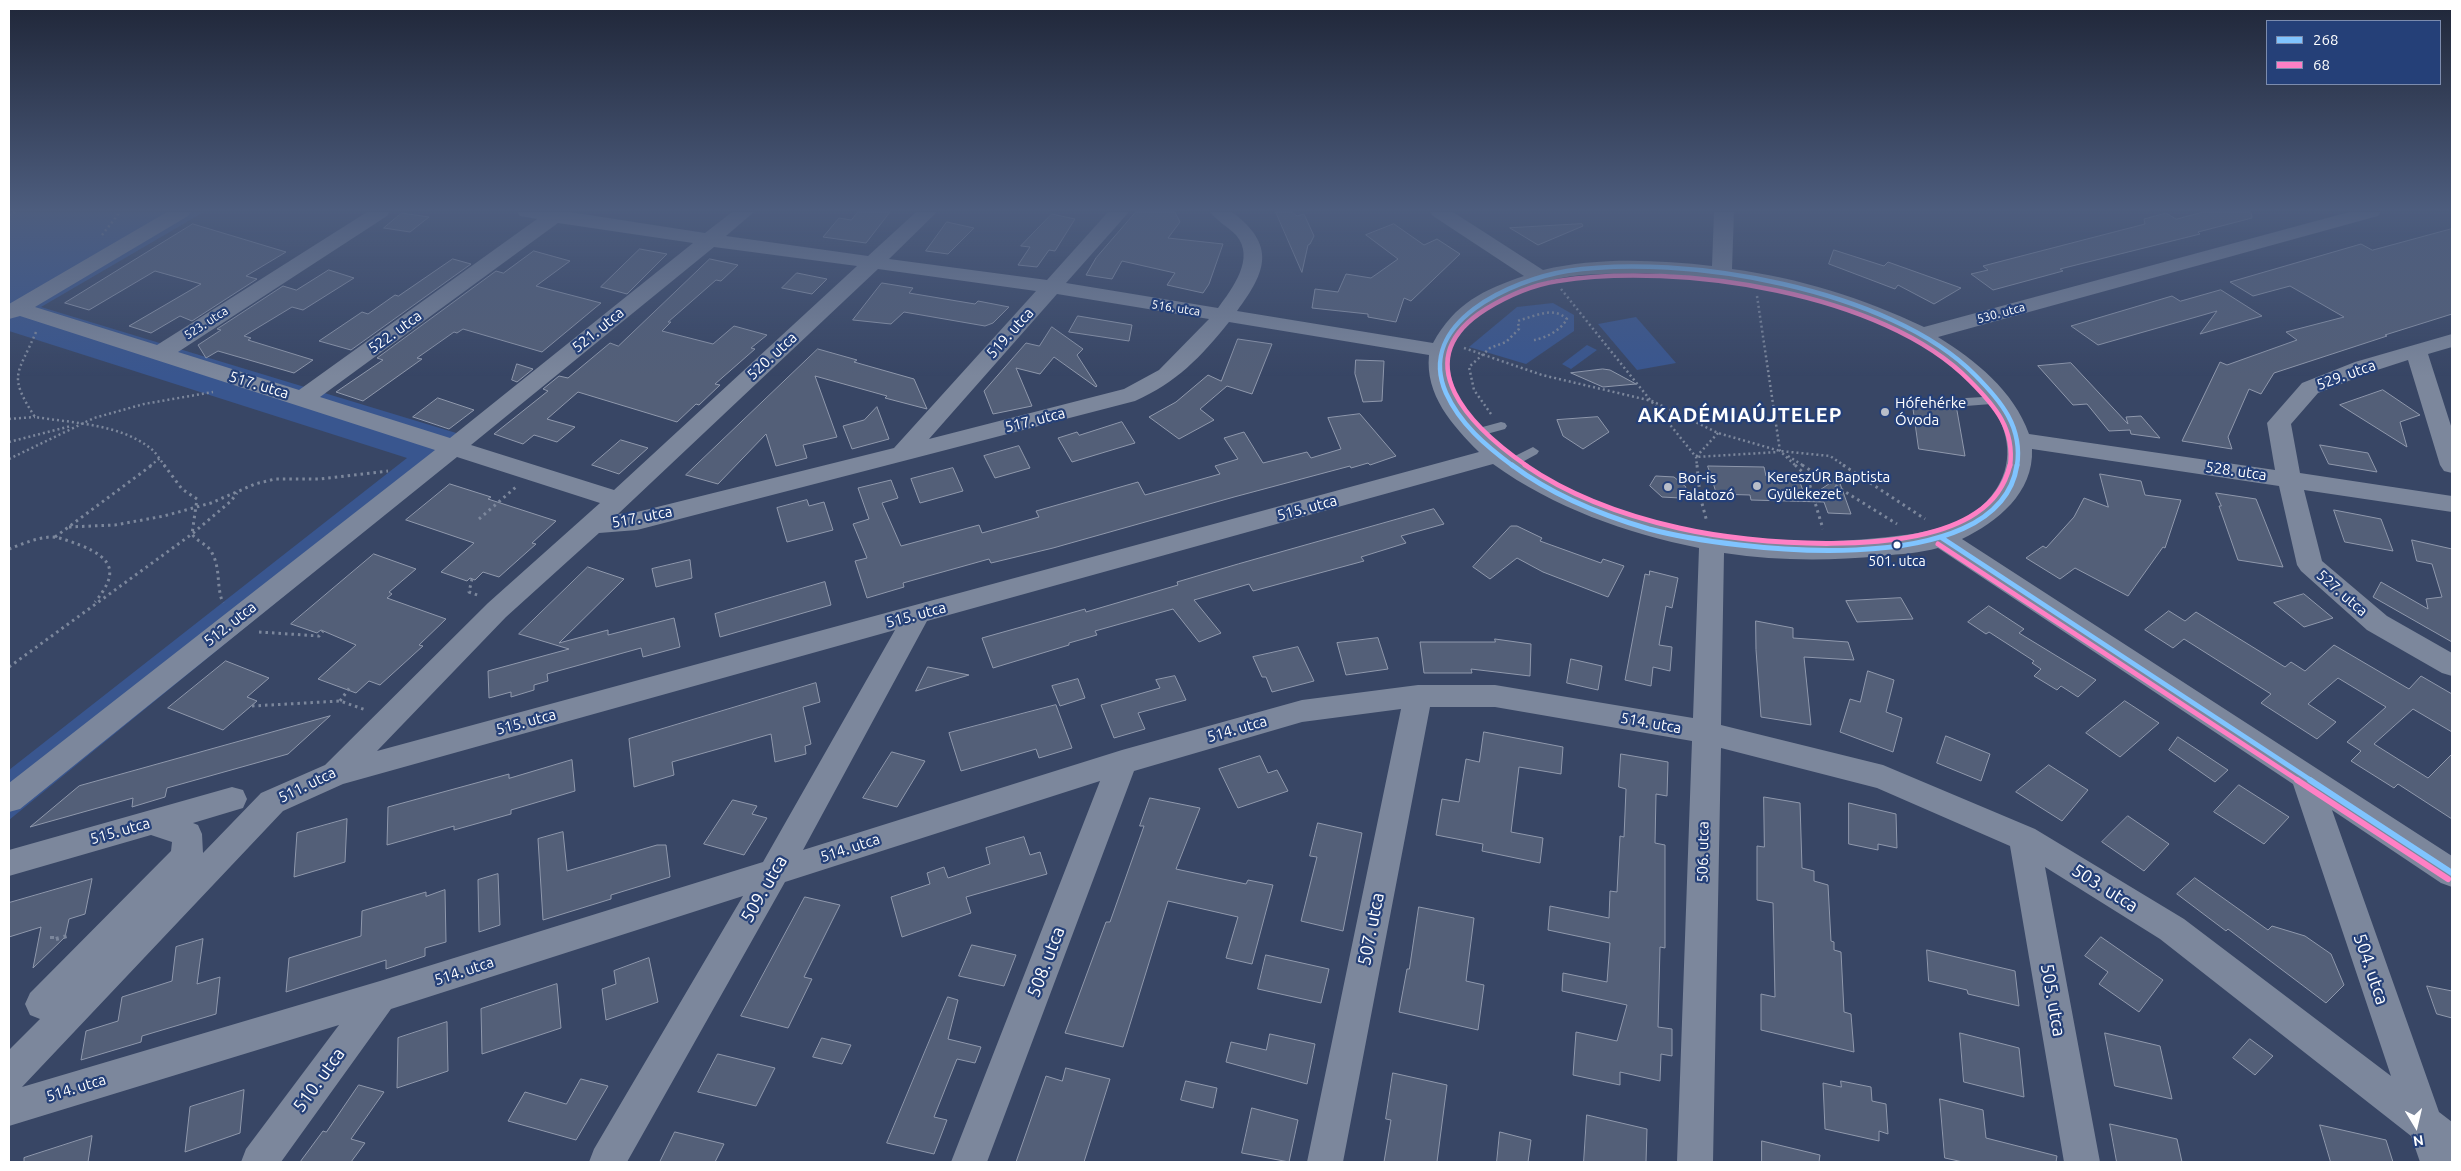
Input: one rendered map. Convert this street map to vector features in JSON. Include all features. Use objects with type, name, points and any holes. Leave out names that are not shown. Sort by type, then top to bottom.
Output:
[{"type":"street","points":[[13,310],[87,267]]},
{"type":"street","name":"523. utca","points":[[159,354],[295,267]]},
{"type":"street","name":"522. utca","points":[[302,398],[484,267]]},
{"type":"street","name":"521. utca","points":[[452,448],[676,267]]},
{"type":"street","name":"520. utca","points":[[618,500],[868,267]]},
{"type":"street","name":"516. utca","points":[[899,267],[1051,287],[1438,350]]},
{"type":"street","name":"519. utca","points":[[902,454],[1069,267]]},
{"type":"street","name":"517. utca","points":[[592,525],[637,521],[1134,393],[1169,374],[1224,316],[1250,274],[1252,267]]},
{"type":"street","points":[[1530,267],[1545,276]]},
{"type":"street","points":[[1633,267],[1545,276],[1498,291],[1471,307],[1453,324],[1438,350],[1438,372],[1448,400],[1472,434],[1502,459],[1553,490],[1623,519],[1668,532],[1760,549],[1830,551],[1912,543],[1942,538],[1985,516],[2006,495],[2019,468],[2020,440],[2012,419],[2000,400],[1974,373],[1920,335],[1880,315],[1833,298],[1754,277],[1722,272],[1653,267]]},
{"type":"street","points":[[1722,267],[1722,272]]},
{"type":"street","name":"530. utca","points":[[1920,335],[2171,267]]},
{"type":"street","name":"517. utca","points":[[13,310],[42,315],[618,500],[592,525]]},
{"type":"street","name":"529. utca","points":[[2289,479],[2279,423],[2310,388],[2363,367],[2452,340]]},
{"type":"street","points":[[2416,351],[2452,465]]},
{"type":"street","name":"528. utca","points":[[2020,440],[2452,504]]},
{"type":"street","name":"512. utca","points":[[9,800],[248,624],[452,448]]},
{"type":"street","name":"515. utca","points":[[336,774],[918,614],[1502,459]]},
{"type":"street","name":"527. utca","points":[[2289,479],[2310,565],[2377,623],[2452,666]]},
{"type":"street","name":"511. utca","points":[[9,1075],[272,802],[336,774],[497,610],[592,525]]},
{"type":"street","points":[[1942,538],[2452,873]]},
{"type":"street","name":"506. utca","points":[[1695,1162],[1705,732],[1712,541]]},
{"type":"street","name":"509. utca","points":[[607,1162],[774,872],[918,614]]},
{"type":"street","name":"514. utca","points":[[9,1108],[380,998],[1122,762],[1302,711],[1418,696],[1494,696],[1705,732]]},
{"type":"street","name":"507. utca","points":[[1325,1162],[1418,696]]},
{"type":"street","name":"503. utca","points":[[1705,732],[1883,777],[2024,838],[2172,929],[2452,1146]]},
{"type":"street","name":"508. utca","points":[[969,1162],[1122,762]]},
{"type":"street","name":"504. utca","points":[[2305,776],[2438,1162]]},
{"type":"street","name":"515. utca","points":[[9,863],[232,798]]},
{"type":"street","points":[[42,1004],[187,856],[187,834],[151,822]]},
{"type":"street","name":"505. utca","points":[[2024,838],[2082,1162]]},
{"type":"street","name":"510. utca","points":[[259,1162],[380,998]]},
{"type":"lane","points":[[1966,402],[2000,400]]},
{"type":"lane","points":[[1472,434],[1501,426]]},
{"type":"lane","points":[[1502,459],[1533,451]]},
{"type":"path","points":[[1545,276],[1652,401],[1696,457],[1700,496],[1712,541]]},
{"type":"path","points":[[1754,277],[1780,451],[1807,476],[1830,551]]},
{"type":"path","points":[[1501,426],[1474,390],[1469,367],[1490,348],[1506,342],[1519,329],[1518,321],[1523,318],[1534,317],[1538,312],[1545,311],[1556,312],[1567,319],[1564,325],[1549,337],[1534,340]]},
{"type":"path","points":[[36,417],[18,390],[18,380],[23,360],[42,315]]},
{"type":"path","points":[[1438,350],[1466,348],[1542,375],[1652,401],[1718,433],[1780,451],[1897,524],[1912,543]]},
{"type":"path","points":[[9,442],[149,404],[253,383]]},
{"type":"path","points":[[9,419],[36,417],[79,424],[122,433],[142,442],[160,458],[182,489],[197,499],[192,534],[197,541],[209,547],[212,553],[219,572],[222,603],[248,624],[319,636],[323,631]]},
{"type":"path","points":[[9,459],[79,424]]},
{"type":"path","points":[[1696,457],[1718,433]]},
{"type":"path","points":[[1696,457],[1780,451],[1830,456],[1926,520],[1942,538]]},
{"type":"path","points":[[9,549],[54,537],[140,476],[160,458]]},
{"type":"path","points":[[69,527],[123,523],[197,508],[255,484],[275,479],[320,479],[431,465]]},
{"type":"path","points":[[479,519],[520,483]]},
{"type":"path","points":[[9,667],[89,607],[192,534],[231,501],[237,493]]},
{"type":"path","points":[[54,537],[92,549],[107,559],[111,575],[107,585],[89,607]]},
{"type":"path","points":[[472,579],[470,592],[488,598]]},
{"type":"path","points":[[340,701],[351,686]]},
{"type":"path","points":[[252,706],[340,701],[367,710]]},
{"type":"shaded area","points":[[9,267],[110,267],[41,307],[476,439],[9,820],[9,770],[407,458],[9,331]]},
{"type":"shaded area","points":[[1553,303],[1574,315],[1574,331],[1526,364],[1469,347],[1517,307]]},
{"type":"shaded area","points":[[1636,317],[1676,363],[1637,370],[1598,324]]},
{"type":"shaded area","points":[[1587,345],[1597,350],[1571,369],[1562,364]]},
{"type":"building","points":[[124,267],[262,267],[246,276],[257,279],[192,321],[180,316],[151,333],[129,326],[201,284],[155,271],[89,310],[65,303]]},
{"type":"building","points":[[442,267],[467,267],[351,350],[319,341],[362,312],[368,314],[395,295],[398,296]]},
{"type":"building","points":[[512,267],[562,267],[536,286],[601,303],[542,352],[463,329],[457,333],[454,332],[417,358],[422,359],[363,401],[336,392],[383,360],[377,358],[496,271],[503,273]]},
{"type":"building","points":[[622,267],[654,267],[627,294],[601,287]]},
{"type":"building","points":[[702,267],[736,267],[721,281],[716,280],[668,322],[671,322],[662,331],[713,344],[734,326],[767,335],[751,348],[755,349],[715,384],[720,385],[677,422],[578,392],[547,419],[575,427],[557,442],[534,435],[523,444],[494,434],[548,391],[543,389],[559,376],[568,378],[610,343],[618,346]]},
{"type":"building","points":[[1091,267],[1119,267],[1112,279],[1086,275]]},
{"type":"building","points":[[1147,267],[1215,267],[1209,284],[1203,293],[1167,285],[1175,273]]},
{"type":"building","points":[[1387,267],[1447,267],[1411,301],[1404,298],[1396,322],[1368,317],[1368,314],[1312,308],[1315,289],[1338,292],[1346,274],[1371,278]]},
{"type":"building","points":[[1836,267],[1901,267],[1961,288],[1934,304],[1898,285],[1895,289]]},
{"type":"building","points":[[1984,267],[2069,267],[2060,269],[2063,271],[1993,290],[1971,274],[1988,270]]},
{"type":"building","points":[[2283,267],[2452,267],[2452,314],[2274,373],[2261,394],[2249,389],[2228,437],[2232,449],[2182,441],[2220,362],[2227,365],[2297,340],[2286,332],[2344,317],[2290,286],[2253,296],[2230,282]]},
{"type":"building","points":[[329,270],[354,278],[303,310],[292,307],[244,336],[251,338],[248,340],[313,360],[294,373],[218,351],[206,358],[198,345],[221,330],[217,329],[283,286],[296,290]]},
{"type":"building","points":[[797,273],[827,279],[812,294],[782,288]]},
{"type":"building","points":[[882,283],[913,288],[909,293],[975,304],[978,301],[1009,307],[993,323],[985,326],[904,312],[891,324],[853,320]]},
{"type":"building","points":[[2221,290],[2262,316],[2200,334],[2217,311],[2098,345],[2071,326],[2172,296],[2180,301]]},
{"type":"building","points":[[1078,316],[1132,325],[1129,341],[1069,332]]},
{"type":"building","points":[[1052,327],[1083,349],[1077,355],[1097,386],[1054,357],[1040,374],[1016,368],[1032,406],[993,414],[984,391],[1026,343],[1039,346]]},
{"type":"building","points":[[1238,339],[1272,344],[1252,394],[1227,386],[1200,409],[1214,420],[1179,439],[1149,417],[1176,402],[1208,375],[1221,381]]},
{"type":"building","points":[[818,349],[857,360],[854,362],[914,379],[927,409],[815,376],[837,437],[803,445],[807,458],[776,466],[766,434],[718,484],[686,475]]},
{"type":"building","points":[[1356,360],[1384,361],[1382,401],[1363,402],[1355,374]]},
{"type":"building","points":[[2071,363],[2128,424],[2126,417],[2141,416],[2160,438],[2131,434],[2130,430],[2109,431],[2087,404],[2073,405],[2038,366]]},
{"type":"building","points":[[517,364],[533,369],[517,382],[512,380]]},
{"type":"building","points":[[1603,369],[1610,370],[1636,384],[1603,387],[1571,373]]},
{"type":"building","points":[[2383,390],[2420,415],[2400,422],[2407,447],[2340,405]]},
{"type":"building","points":[[438,398],[474,410],[449,429],[413,417]]},
{"type":"building","points":[[1912,399],[1956,405],[1965,456],[1919,449]]},
{"type":"building","points":[[877,407],[889,439],[852,449],[843,426],[864,420]]},
{"type":"building","points":[[1360,414],[1396,456],[1370,465],[1368,463],[1351,468],[1350,466],[1234,497],[1053,548],[991,563],[989,559],[903,583],[904,587],[867,598],[855,561],[867,558],[853,524],[869,519],[858,488],[891,480],[898,498],[882,503],[901,546],[979,525],[982,533],[1039,517],[1036,511],[1138,482],[1145,495],[1220,474],[1215,466],[1238,459],[1224,438],[1244,432],[1263,463],[1307,452],[1311,458],[1341,449],[1328,418]]},
{"type":"building","points":[[1598,417],[1609,432],[1583,449],[1563,436],[1557,420]]},
{"type":"building","points":[[1122,422],[1135,443],[1072,462],[1058,438],[1077,432],[1079,435]]},
{"type":"building","points":[[621,440],[648,448],[619,474],[592,465]]},
{"type":"building","points":[[2320,445],[2368,453],[2377,472],[2329,464]]},
{"type":"building","points":[[1019,446],[1030,468],[995,478],[984,456]]},
{"type":"building","name":"KereszÚR Baptista Gyülekezet","points":[[1708,466],[1764,467],[1766,476],[1798,477],[1806,499],[1838,478],[1851,514],[1828,513],[1824,502],[1751,500],[1750,495],[1717,494]]},
{"type":"building","points":[[953,468],[963,491],[920,503],[911,479]]},
{"type":"building","points":[[2100,474],[2141,481],[2145,495],[2181,500],[2165,548],[2163,547],[2128,596],[2075,568],[2060,579],[2026,558],[2043,546],[2046,548],[2074,517],[2084,498],[2108,507]]},
{"type":"building","name":"Bor-is Falatozó","points":[[1656,476],[1674,477],[1686,487],[1680,498],[1662,497],[1650,486]]},
{"type":"building","points":[[450,484],[491,497],[488,499],[556,521],[532,543],[536,544],[499,577],[483,572],[475,580],[470,578],[467,581],[441,572],[474,543],[406,520]]},
{"type":"building","points":[[2216,493],[2256,499],[2283,567],[2238,560]]},
{"type":"building","points":[[807,500],[809,506],[824,502],[833,530],[787,542],[777,508]]},
{"type":"building","points":[[1434,509],[1444,524],[1401,536],[1406,543],[1361,557],[1364,561],[1253,591],[1249,584],[1194,600],[1221,633],[1199,642],[1173,609],[1095,631],[1097,635],[993,668],[982,638],[1085,609],[1086,612],[1178,585],[1177,582]]},
{"type":"building","points":[[2334,510],[2381,519],[2393,551],[2345,542]]},
{"type":"building","points":[[1511,526],[1517,526],[1542,538],[1540,541],[1601,563],[1603,559],[1624,566],[1608,597],[1543,572],[1517,558],[1490,579],[1473,567]]},
{"type":"building","points":[[2412,540],[2452,549],[2452,642],[2373,597],[2381,582],[2428,609],[2426,599],[2442,597],[2432,564],[2417,561]]},
{"type":"building","points":[[374,554],[416,569],[389,592],[392,594],[387,598],[446,619],[419,645],[423,646],[380,685],[369,681],[356,693],[318,679],[356,645],[321,630],[317,633],[291,624]]},
{"type":"building","points":[[690,560],[692,578],[656,587],[652,569]]},
{"type":"building","points":[[588,567],[624,579],[559,643],[608,630],[608,635],[674,618],[680,647],[643,657],[641,648],[547,674],[548,681],[534,685],[534,690],[511,697],[511,692],[489,698],[488,671],[569,649],[519,634]]},
{"type":"building","points":[[1650,571],[1678,578],[1672,608],[1666,606],[1659,645],[1672,647],[1670,671],[1653,667],[1651,686],[1625,680],[1645,574],[1649,575]]},
{"type":"building","points":[[825,582],[831,605],[720,637],[715,614]]},
{"type":"building","points":[[2304,594],[2333,618],[2304,627],[2274,603]]},
{"type":"building","points":[[1901,598],[1913,619],[1857,622],[1846,601]]},
{"type":"building","points":[[1989,606],[2024,629],[2019,633],[2096,680],[2078,697],[2061,686],[2057,690],[2034,676],[2041,669],[2032,663],[2034,661],[1989,632],[1986,634],[1968,622]]},
{"type":"building","points":[[2169,611],[2185,621],[2196,612],[2285,667],[2291,662],[2305,671],[2334,645],[2409,689],[2421,676],[2452,694],[2452,732],[2413,709],[2374,744],[2428,778],[2452,754],[2452,819],[2398,784],[2394,788],[2351,761],[2361,751],[2347,742],[2386,707],[2338,678],[2308,704],[2336,722],[2317,739],[2261,703],[2271,694],[2184,639],[2173,648],[2145,630]]},
{"type":"building","points":[[1756,621],[1793,628],[1793,638],[1848,642],[1854,660],[1804,657],[1811,725],[1761,717],[1756,650]]},
{"type":"building","points":[[1378,638],[1388,669],[1346,675],[1337,643]]},
{"type":"building","points":[[1495,639],[1531,644],[1530,676],[1471,669],[1472,673],[1424,673],[1420,642],[1495,642]]},
{"type":"building","points":[[1298,647],[1314,681],[1272,692],[1266,677],[1262,677],[1253,657]]},
{"type":"building","points":[[1571,659],[1602,666],[1598,690],[1567,683]]},
{"type":"building","points":[[226,661],[269,678],[247,697],[257,701],[223,730],[168,708]]},
{"type":"building","points":[[928,667],[969,675],[916,691]]},
{"type":"building","points":[[1868,671],[1894,680],[1886,712],[1902,718],[1893,752],[1840,732],[1850,699],[1860,702]]},
{"type":"building","points":[[1175,676],[1186,700],[1138,713],[1145,729],[1114,738],[1101,705],[1160,688],[1156,680]]},
{"type":"building","points":[[1078,679],[1085,698],[1060,706],[1052,686]]},
{"type":"building","points":[[816,683],[820,702],[803,707],[811,744],[805,746],[806,754],[775,762],[771,734],[672,762],[674,775],[634,787],[629,739]]},
{"type":"building","points":[[2125,701],[2159,723],[2120,757],[2086,733]]},
{"type":"building","points":[[1056,705],[1072,748],[1039,758],[1036,749],[961,771],[949,733]]},
{"type":"building","points":[[330,716],[288,754],[167,788],[165,797],[132,807],[133,798],[30,827],[79,786]]},
{"type":"building","points":[[1484,732],[1563,747],[1561,774],[1519,767],[1511,832],[1543,838],[1540,863],[1482,851],[1483,844],[1436,835],[1442,799],[1459,802],[1466,759],[1479,762]]},
{"type":"building","points":[[1946,736],[1990,754],[1981,781],[1937,763]]},
{"type":"building","points":[[2178,737],[2228,770],[2215,782],[2169,750]]},
{"type":"building","points":[[892,752],[925,761],[897,807],[863,798]]},
{"type":"building","points":[[1621,754],[1668,762],[1667,796],[1656,794],[1655,843],[1665,845],[1665,948],[1660,947],[1658,1027],[1672,1029],[1672,1056],[1661,1054],[1660,1081],[1620,1072],[1620,1085],[1573,1075],[1576,1032],[1617,1041],[1627,1005],[1562,991],[1563,973],[1607,982],[1610,943],[1548,930],[1550,906],[1609,918],[1610,891],[1617,892],[1620,836],[1624,837],[1626,789],[1619,787]]},
{"type":"building","points":[[1260,756],[1268,773],[1277,770],[1288,791],[1238,808],[1219,769]]},
{"type":"building","points":[[572,760],[575,791],[511,810],[511,814],[454,830],[454,826],[387,845],[388,807],[509,774],[509,778]]},
{"type":"building","points":[[2049,765],[2088,790],[2062,821],[2016,792]]},
{"type":"building","points":[[2239,785],[2289,817],[2264,844],[2214,812]]},
{"type":"building","points":[[1764,797],[1800,803],[1802,868],[1814,871],[1814,881],[1828,885],[1831,941],[1834,942],[1834,950],[1841,952],[1844,1012],[1851,1014],[1854,1052],[1761,1030],[1761,994],[1775,997],[1773,903],[1757,900],[1757,846],[1764,847]]},
{"type":"building","points":[[1150,798],[1200,808],[1176,869],[1246,884],[1248,880],[1273,885],[1252,964],[1226,958],[1238,917],[1168,901],[1123,1047],[1065,1033],[1106,922],[1110,922],[1144,826],[1140,826]]},
{"type":"building","points":[[733,800],[757,806],[752,814],[767,818],[744,855],[704,844]]},
{"type":"building","points":[[1849,803],[1896,814],[1897,848],[1878,844],[1878,850],[1849,844]]},
{"type":"building","points":[[2128,816],[2169,844],[2144,871],[2102,842]]},
{"type":"building","points":[[347,819],[345,862],[294,877],[297,833]]},
{"type":"building","points":[[1318,823],[1362,833],[1343,931],[1301,921],[1317,857],[1310,856]]},
{"type":"building","points":[[563,832],[567,871],[657,845],[666,845],[670,877],[611,895],[611,899],[543,920],[538,839]]},
{"type":"building","points":[[1024,837],[1030,855],[1040,852],[1047,874],[966,897],[971,913],[902,937],[891,897],[930,884],[927,873],[944,867],[948,878],[990,864],[986,848]]},
{"type":"building","points":[[498,874],[500,925],[479,932],[478,880]]},
{"type":"building","points":[[2195,878],[2268,930],[2272,926],[2305,936],[2331,954],[2344,985],[2326,1003],[2228,929],[2226,931],[2177,894]]},
{"type":"building","points":[[92,879],[85,914],[69,919],[65,937],[33,968],[41,927],[9,937],[9,903]]},
{"type":"building","points":[[445,890],[446,942],[425,948],[425,956],[386,969],[386,960],[286,992],[289,958],[361,936],[362,911],[426,892],[426,896]]},
{"type":"building","points":[[805,897],[840,905],[804,977],[812,979],[788,1028],[741,1016]]},
{"type":"building","points":[[1419,907],[1474,918],[1466,981],[1484,985],[1478,1030],[1399,1012],[1407,969],[1409,969]]},
{"type":"building","points":[[2101,937],[2163,980],[2139,1012],[2099,984],[2108,972],[2085,956]]},
{"type":"building","points":[[203,939],[197,984],[220,977],[216,1014],[142,1036],[141,1042],[81,1060],[86,1031],[118,1021],[122,997],[172,981],[176,947]]},
{"type":"building","points":[[972,945],[1016,955],[1004,986],[959,976]]},
{"type":"building","points":[[1927,950],[2015,971],[2019,1006],[1968,994],[1967,990],[1929,981]]},
{"type":"building","points":[[1266,955],[1329,969],[1321,1003],[1258,989]]},
{"type":"building","points":[[649,958],[658,1002],[606,1020],[602,989],[616,984],[614,971]]},
{"type":"building","points":[[557,984],[561,1028],[482,1054],[481,1009]]},
{"type":"building","points":[[2427,986],[2452,991],[2452,1018],[2437,1014]]},
{"type":"building","points":[[948,997],[958,1000],[948,1039],[981,1047],[975,1063],[957,1059],[934,1117],[947,1120],[934,1154],[887,1143]]},
{"type":"building","points":[[447,1022],[448,1071],[397,1088],[398,1038]]},
{"type":"building","points":[[1960,1033],[2019,1048],[2024,1097],[1964,1082]]},
{"type":"building","points":[[2105,1033],[2160,1046],[2172,1099],[2115,1086]]},
{"type":"building","points":[[1270,1034],[1315,1044],[1307,1084],[1226,1062],[1231,1042],[1266,1050]]},
{"type":"building","points":[[822,1038],[851,1045],[842,1064],[813,1057]]},
{"type":"building","points":[[2250,1039],[2273,1056],[2255,1075],[2233,1058]]},
{"type":"building","points":[[718,1054],[775,1068],[756,1106],[698,1092]]},
{"type":"building","points":[[1066,1068],[1110,1079],[1084,1162],[1016,1162],[1046,1076],[1062,1081]]},
{"type":"building","points":[[1393,1073],[1447,1085],[1437,1162],[1384,1162],[1391,1120],[1386,1119]]},
{"type":"building","points":[[581,1079],[608,1086],[576,1140],[508,1121],[525,1092],[566,1104]]},
{"type":"building","points":[[1186,1081],[1217,1088],[1213,1108],[1181,1100]]},
{"type":"building","points":[[1841,1081],[1871,1087],[1872,1101],[1886,1104],[1888,1134],[1879,1131],[1879,1141],[1825,1129],[1823,1083],[1841,1087]]},
{"type":"building","points":[[359,1085],[384,1092],[351,1139],[365,1143],[351,1162],[300,1162],[323,1131],[326,1132]]},
{"type":"building","points":[[244,1090],[240,1133],[185,1152],[190,1107]]},
{"type":"building","points":[[1940,1099],[1983,1110],[1986,1138],[2057,1156],[2056,1162],[1963,1162],[1945,1158]]},
{"type":"building","points":[[1252,1108],[1298,1120],[1289,1162],[1242,1153]]},
{"type":"building","points":[[1587,1115],[1647,1129],[1646,1162],[1584,1162]]},
{"type":"building","points":[[2110,1124],[2177,1139],[2182,1162],[2117,1162]]},
{"type":"building","points":[[2320,1125],[2386,1140],[2393,1162],[2331,1162]]},
{"type":"building","points":[[675,1132],[724,1144],[715,1162],[660,1162]]},
{"type":"building","points":[[1500,1132],[1531,1140],[1528,1162],[1497,1162]]},
{"type":"building","points":[[92,1136],[88,1162],[24,1162],[24,1158]]},
{"type":"building","points":[[1762,1141],[1820,1155],[1819,1162],[1762,1162]]},
{"type":"transit line","name":"268","points":[[1645,267],[1739,276],[1787,285],[1836,298],[1882,315],[1925,336],[1964,364],[1997,397],[2005,408],[2016,432],[2019,457],[2013,482],[2006,494],[1980,520],[1964,529],[1929,540],[1874,548],[1830,551],[1785,550],[1693,539],[1648,528],[1604,514],[1562,496],[1524,474],[1488,447],[1461,420],[1445,392],[1440,364],[1446,338],[1465,315],[1496,294],[1541,277],[1579,270],[1645,267]]},
{"type":"transit line","name":"68","points":[[1645,275],[1737,284],[1785,293],[1832,305],[1878,321],[1921,343],[1959,369],[1991,402],[2004,423],[2009,433],[2011,455],[2010,467],[2000,489],[1977,513],[1946,528],[1913,536],[1838,543],[1757,541],[1717,536],[1678,528],[1600,504],[1533,471],[1504,450],[1477,426],[1458,400],[1447,373],[1450,346],[1468,320],[1505,297],[1539,285],[1591,277],[1645,275]]},
{"type":"transit line","name":"268","points":[[1942,538],[2452,873]]},
{"type":"transit line","name":"68","points":[[1938,544],[2448,879]]},
{"type":"place","name":"Hófehérke Óvoda","points":[[1885,412]]},
{"type":"place","name":"KereszÚR Baptista Gyülekezet","points":[[1757,486]]},
{"type":"place","name":"Bor-is Falatozó","points":[[1668,487]]},
{"type":"place","name":"501. utca","points":[[1897,545]]},
{"type":"district","name":"AKADÉMIAÚJTELEP","points":[[1740,415]]}]
